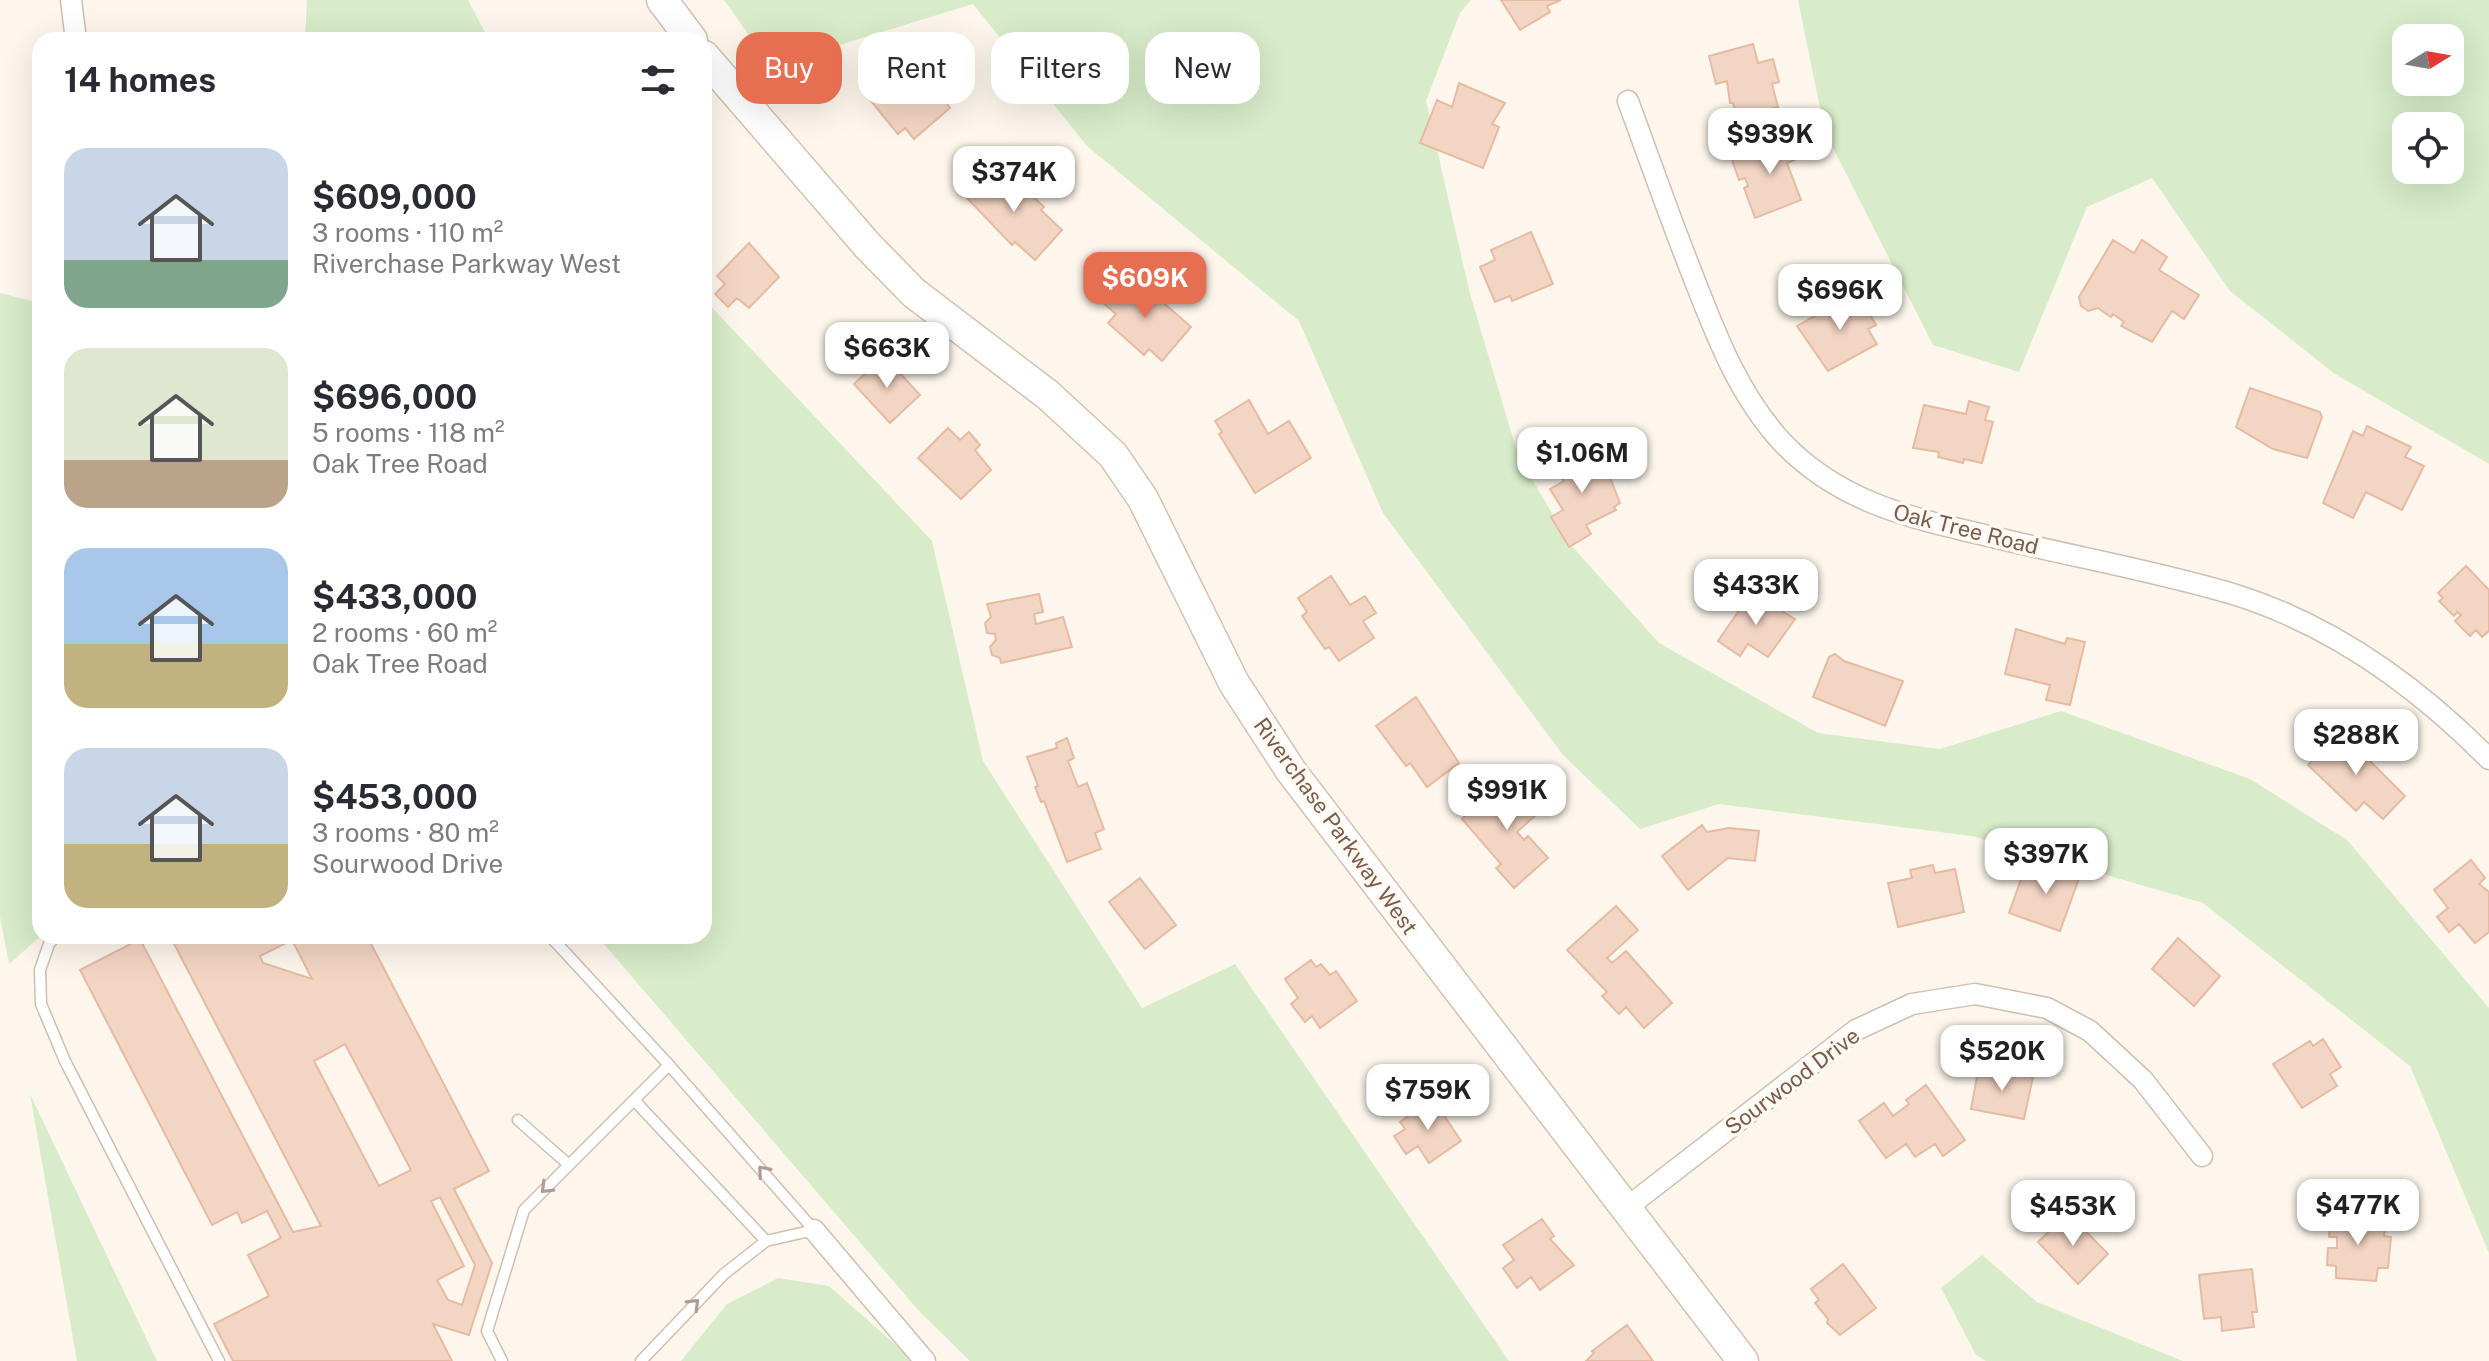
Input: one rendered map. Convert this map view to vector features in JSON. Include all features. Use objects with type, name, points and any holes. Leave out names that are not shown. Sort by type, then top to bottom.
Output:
[{"type":"street","points":[[71,0],[75,32]]},
{"type":"street","points":[[662,0],[686,32]]},
{"type":"street","name":"Riverchase Parkway West","points":[[712,65],[867,245],[914,293],[1048,395],[1113,455],[1143,499],[1234,683],[1291,771],[1743,1361]]},
{"type":"street","name":"Oak Tree Road","points":[[1628,101],[1722,351],[1760,414],[1803,463],[1859,497],[1922,522],[2194,584],[2289,615],[2366,655],[2436,708],[2489,759]]},
{"type":"street","name":"Sourwood Drive","points":[[1625,1209],[1856,1030],[1912,1004],[1975,994],[2047,1008],[2090,1031],[2143,1080],[2202,1156]]},
{"type":"street","points":[[814,1230],[925,1361]]},
{"type":"lane","points":[[49,944],[40,970],[41,1004],[65,1061],[219,1361]]},
{"type":"lane","points":[[557,944],[814,1230],[766,1241],[724,1274],[641,1361]]},
{"type":"lane","points":[[502,1361],[487,1331],[524,1210],[669,1065]]},
{"type":"lane","points":[[634,1100],[766,1241]]},
{"type":"lane","points":[[518,1120],[569,1165]]},
{"type":"green space","points":[[307,0],[468,0],[485,32],[305,32]]},
{"type":"green space","points":[[724,0],[1471,0],[1460,13],[1426,101],[1470,294],[1518,455],[1570,544],[1659,643],[1818,733],[1940,749],[2061,711],[2250,779],[2347,840],[2489,1008],[2489,1253],[2410,1066],[2203,903],[1972,836],[1719,804],[1640,829],[1563,755],[1383,513],[1299,321],[1087,146],[1053,104],[1129,104],[1129,32],[995,32],[973,4],[882,32],[858,32],[858,39],[842,44],[842,32],[747,32]]},
{"type":"green space","points":[[1798,0],[2489,0],[2489,464],[2335,374],[2230,291],[2152,178],[2087,207],[2019,372],[1933,345],[1825,132]]},
{"type":"green space","points":[[0,293],[32,301],[32,944],[9,964],[0,917]]},
{"type":"green space","points":[[712,307],[932,541],[983,761],[1142,1008],[1235,964],[1509,1361],[970,1361],[919,1311],[604,944],[712,944]]},
{"type":"green space","points":[[30,1094],[157,1361],[77,1361]]},
{"type":"green space","points":[[1982,1255],[2037,1302],[2183,1361],[1986,1361],[1976,1355],[1941,1288]]},
{"type":"green space","points":[[778,1278],[829,1286],[914,1361],[681,1361],[727,1304]]},
{"type":"building","points":[[1501,0],[1561,0],[1547,6],[1550,12],[1520,30]]},
{"type":"building","points":[[1753,44],[1758,63],[1773,59],[1779,82],[1772,84],[1778,107],[1737,118],[1733,103],[1730,103],[1727,81],[1716,84],[1709,56]]},
{"type":"building","points":[[1459,83],[1505,103],[1492,124],[1499,127],[1483,168],[1420,143],[1437,100],[1452,107]]},
{"type":"building","points":[[873,104],[947,104],[950,108],[914,139],[905,128],[898,134]]},
{"type":"building","points":[[1798,134],[1806,155],[1787,163],[1801,200],[1755,218],[1744,188],[1748,186],[1745,178],[1739,180],[1732,160]]},
{"type":"building","points":[[990,169],[1011,189],[1018,182],[1062,230],[1035,260],[1015,242],[1012,245],[965,196]]},
{"type":"building","points":[[1531,232],[1553,284],[1512,301],[1510,296],[1495,302],[1480,267],[1495,260],[1491,250]]},
{"type":"building","points":[[2113,240],[2134,253],[2142,240],[2167,257],[2159,270],[2199,295],[2184,319],[2172,311],[2152,342],[2121,326],[2124,322],[2113,314],[2111,317],[2098,308],[2088,311],[2081,306],[2079,297]]},
{"type":"building","points":[[749,243],[779,277],[749,308],[737,298],[728,307],[715,294],[725,284],[717,276]]},
{"type":"building","points":[[1124,277],[1152,302],[1156,296],[1191,327],[1162,361],[1149,349],[1144,355],[1108,323],[1116,314],[1102,302]]},
{"type":"building","points":[[1857,292],[1876,325],[1868,329],[1877,344],[1828,371],[1797,326]]},
{"type":"building","points":[[884,356],[920,395],[890,423],[854,384]]},
{"type":"building","points":[[2250,388],[2320,412],[2322,417],[2307,458],[2273,449],[2236,427]]},
{"type":"building","points":[[1249,400],[1268,434],[1289,421],[1311,458],[1255,493],[1219,434],[1222,432],[1215,421]]},
{"type":"building","points":[[1969,401],[1989,407],[1985,420],[1993,422],[1982,463],[1964,459],[1963,463],[1938,457],[1939,452],[1913,448],[1924,405],[1966,414]]},
{"type":"building","points":[[2367,426],[2411,447],[2405,457],[2424,466],[2402,510],[2366,492],[2353,518],[2323,503],[2353,431],[2363,436]]},
{"type":"building","points":[[948,428],[960,440],[969,432],[980,445],[975,450],[991,470],[961,499],[918,458]]},
{"type":"building","points":[[1586,447],[1609,475],[1620,503],[1614,507],[1616,510],[1586,525],[1591,534],[1569,547],[1551,517],[1563,510],[1550,489],[1564,481],[1554,470],[1556,462]]},
{"type":"building","points":[[2466,566],[2489,590],[2489,631],[2482,637],[2476,630],[2470,636],[2455,621],[2461,615],[2457,612],[2454,616],[2439,601],[2443,598],[2438,593]]},
{"type":"building","points":[[1331,576],[1350,605],[1365,596],[1376,613],[1363,621],[1374,638],[1339,661],[1329,647],[1325,649],[1302,616],[1307,612],[1298,598]]},
{"type":"building","points":[[1751,593],[1795,619],[1768,657],[1748,644],[1740,656],[1718,641]]},
{"type":"building","points":[[1039,594],[1043,612],[1034,614],[1036,624],[1063,617],[1072,647],[1001,663],[1000,658],[992,655],[990,647],[996,640],[995,634],[987,633],[985,623],[991,617],[987,604]]},
{"type":"building","points":[[2016,629],[2065,644],[2067,638],[2085,642],[2070,705],[2046,700],[2050,685],[2005,674]]},
{"type":"building","points":[[1835,654],[1844,661],[1903,681],[1885,726],[1813,697],[1829,657]]},
{"type":"building","points":[[1416,697],[1459,763],[1427,787],[1410,763],[1406,766],[1376,726]]},
{"type":"building","points":[[2340,731],[2405,796],[2383,819],[2364,802],[2356,811],[2308,765]]},
{"type":"building","points":[[1067,738],[1074,758],[1068,761],[1078,787],[1087,783],[1104,829],[1095,833],[1101,849],[1067,862],[1044,801],[1041,802],[1035,787],[1038,786],[1027,757],[1057,748],[1056,743]]},
{"type":"building","points":[[1507,779],[1537,814],[1517,832],[1524,840],[1528,836],[1548,858],[1514,888],[1496,868],[1501,864],[1462,819]]},
{"type":"building","points":[[1702,825],[1707,832],[1729,828],[1759,831],[1755,861],[1728,858],[1688,890],[1662,856]]},
{"type":"building","points":[[2471,860],[2485,878],[2479,884],[2489,892],[2489,932],[2475,943],[2459,924],[2449,932],[2437,917],[2448,908],[2434,890]]},
{"type":"building","points":[[2055,861],[2082,870],[2060,931],[2009,913],[2024,871],[2048,880]]},
{"type":"building","points":[[1933,865],[1935,873],[1955,869],[1964,912],[1898,927],[1888,883],[1912,878],[1910,870]]},
{"type":"building","points":[[1140,878],[1176,925],[1145,949],[1109,902]]},
{"type":"building","points":[[1616,906],[1638,930],[1607,958],[1612,963],[1626,951],[1672,1003],[1644,1028],[1626,1007],[1619,1014],[1602,996],[1607,992],[1567,950]]},
{"type":"building","points":[[2178,938],[2220,976],[2194,1006],[2152,969]]},
{"type":"building","points":[[130,944],[143,944],[293,1232],[321,1226],[174,944],[284,944],[260,956],[263,963],[312,979],[294,944],[371,944],[489,1171],[454,1189],[492,1263],[469,1335],[433,1324],[452,1361],[233,1361],[214,1324],[269,1296],[248,1255],[281,1238],[267,1211],[242,1223],[237,1212],[212,1225],[80,970]],"holes":[[[345,1044],[411,1170],[379,1186],[314,1061]],[[440,1197],[475,1265],[462,1305],[448,1300],[437,1280],[464,1266],[431,1201]]]},
{"type":"building","points":[[1311,960],[1316,967],[1321,964],[1330,975],[1336,971],[1357,1001],[1320,1028],[1312,1016],[1305,1022],[1291,1004],[1298,998],[1285,979]]},
{"type":"building","points":[[2323,1039],[2341,1067],[2330,1074],[2337,1086],[2302,1108],[2273,1064],[2310,1041],[2313,1046]]},
{"type":"building","points":[[1979,1066],[2033,1077],[2024,1119],[1971,1109]]},
{"type":"building","points":[[1926,1085],[1965,1140],[1943,1156],[1935,1144],[1915,1157],[1906,1144],[1886,1158],[1859,1121],[1884,1103],[1893,1116],[1909,1104],[1906,1100]]},
{"type":"building","points":[[1433,1099],[1461,1141],[1429,1163],[1418,1146],[1406,1154],[1394,1136],[1405,1129],[1400,1122]]},
{"type":"building","points":[[2068,1213],[2108,1254],[2078,1284],[2038,1242]]},
{"type":"building","points":[[2331,1214],[2379,1216],[2378,1226],[2385,1227],[2384,1236],[2391,1237],[2388,1268],[2378,1268],[2376,1281],[2336,1278],[2336,1266],[2327,1265],[2328,1248],[2337,1248],[2337,1237],[2329,1237]]},
{"type":"building","points":[[1542,1219],[1554,1236],[1550,1239],[1574,1265],[1540,1290],[1531,1277],[1517,1288],[1503,1268],[1514,1260],[1503,1245]]},
{"type":"building","points":[[1843,1264],[1876,1308],[1840,1335],[1827,1323],[1828,1319],[1815,1303],[1819,1300],[1811,1289]]},
{"type":"building","points":[[2252,1269],[2257,1312],[2252,1312],[2254,1327],[2222,1331],[2221,1317],[2204,1319],[2199,1275]]},
{"type":"building","points":[[1627,1325],[1653,1361],[1586,1361],[1594,1353],[1592,1351]]}]
